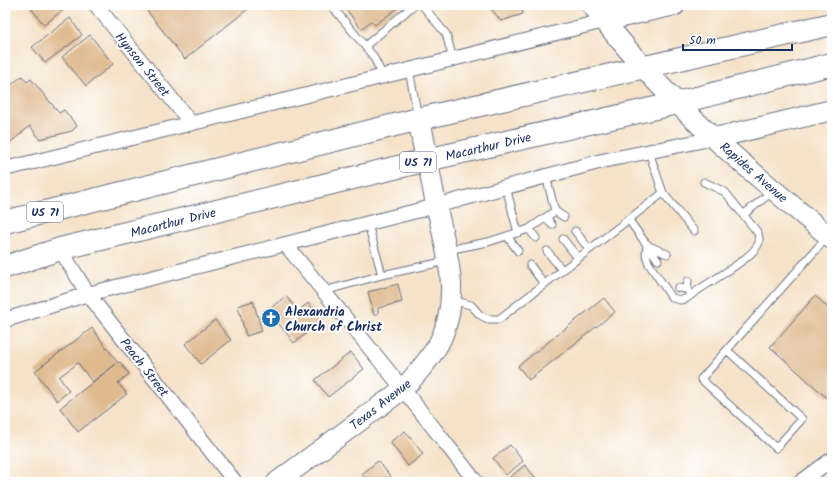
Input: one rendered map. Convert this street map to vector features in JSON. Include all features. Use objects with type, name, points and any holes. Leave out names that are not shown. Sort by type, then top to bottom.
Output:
[{"type":"highway","name":"US 71","points":[[5,222],[419,119],[832,24]]},
{"type":"highway","name":"Macarthur Drive","points":[[5,267],[60,249],[428,160],[677,103],[832,64]]},
{"type":"highway","points":[[419,119],[428,160]]},
{"type":"highway","points":[[5,216],[85,203]]},
{"type":"street","name":"Hynson Street","points":[[96,5],[191,123]]},
{"type":"street","name":"Rapides Avenue","points":[[592,5],[604,21],[677,103],[830,238]]},
{"type":"street","points":[[5,169],[604,21],[675,5]]},
{"type":"street","points":[[5,320],[88,294],[368,224],[602,161],[715,138],[832,110]]},
{"type":"street","name":"Texas Avenue","points":[[277,482],[403,388],[416,375],[439,343],[447,322],[452,287],[448,255],[436,206],[428,160]]},
{"type":"street","points":[[286,245],[403,388],[476,482]]},
{"type":"street","name":"Peach Street","points":[[60,249],[88,294],[235,482]]},
{"type":"street","points":[[801,482],[832,459]]},
{"type":"lane","points":[[331,5],[373,56],[383,76]]},
{"type":"lane","points":[[364,46],[414,5]]},
{"type":"lane","points":[[422,5],[446,34],[453,59]]},
{"type":"lane","points":[[409,70],[419,119]]},
{"type":"lane","points":[[649,152],[663,193],[694,231]]},
{"type":"lane","points":[[546,176],[555,211],[564,217]]},
{"type":"lane","points":[[678,288],[689,292],[728,271],[756,250],[760,242],[758,233],[725,192],[704,182]]},
{"type":"lane","points":[[506,187],[518,232]]},
{"type":"lane","points":[[743,215],[775,190]]},
{"type":"lane","points":[[451,300],[471,305],[480,315],[488,319],[499,319],[663,193]]},
{"type":"lane","points":[[324,292],[529,229],[555,211]]},
{"type":"lane","points":[[546,217],[552,225]]},
{"type":"lane","points":[[628,220],[658,260]]},
{"type":"lane","points":[[368,224],[382,275]]},
{"type":"lane","points":[[529,229],[536,238]]},
{"type":"lane","points":[[574,231],[589,249]]},
{"type":"lane","points":[[507,236],[518,251]]},
{"type":"lane","points":[[728,350],[802,419],[776,448],[702,379],[728,350],[830,238]]},
{"type":"lane","points":[[563,239],[578,258]]},
{"type":"lane","points":[[647,244],[646,255],[649,264],[672,298],[680,300],[686,299],[689,292],[688,281]]},
{"type":"lane","points":[[647,244],[667,254]]},
{"type":"lane","points":[[547,251],[562,270]]},
{"type":"lane","points":[[530,265],[544,284]]},
{"type":"building","points":[[32,5],[68,6],[44,25],[30,7]]},
{"type":"building","points":[[146,5],[253,5],[185,59],[144,7]]},
{"type":"building","points":[[343,5],[398,5],[399,7],[375,25],[371,21],[361,29]]},
{"type":"building","points":[[488,5],[521,5],[523,14],[501,21]]},
{"type":"building","points":[[70,18],[82,35],[45,63],[32,47]]},
{"type":"building","points":[[90,35],[113,64],[86,86],[62,57]]},
{"type":"building","points":[[22,76],[27,82],[31,79],[59,113],[64,110],[77,126],[72,131],[40,139],[30,126],[5,147],[5,90]]},
{"type":"building","points":[[398,284],[402,302],[378,308],[378,314],[374,315],[368,292]]},
{"type":"building","points":[[286,296],[298,311],[308,303],[322,321],[294,343],[268,310]]},
{"type":"building","points":[[815,296],[832,311],[832,392],[827,398],[770,347]]},
{"type":"building","points":[[604,298],[615,312],[529,380],[518,366]]},
{"type":"building","points":[[253,301],[262,331],[246,336],[238,306]]},
{"type":"building","points":[[215,320],[231,340],[201,364],[185,344]]},
{"type":"building","points":[[92,328],[118,363],[120,362],[129,374],[118,383],[127,394],[78,432],[60,408],[116,364],[92,382],[78,363],[59,377],[69,391],[57,401],[35,371]]},
{"type":"building","points":[[351,352],[364,369],[328,397],[315,380]]},
{"type":"building","points":[[405,431],[423,454],[408,466],[390,442]]},
{"type":"building","points":[[510,445],[523,461],[506,475],[493,458]]},
{"type":"building","points":[[378,461],[395,482],[369,482],[362,474]]},
{"type":"building","points":[[525,465],[539,482],[512,482],[509,478]]},
{"type":"place","name":"Alexandria Church of Christ","points":[[271,318]]}]
